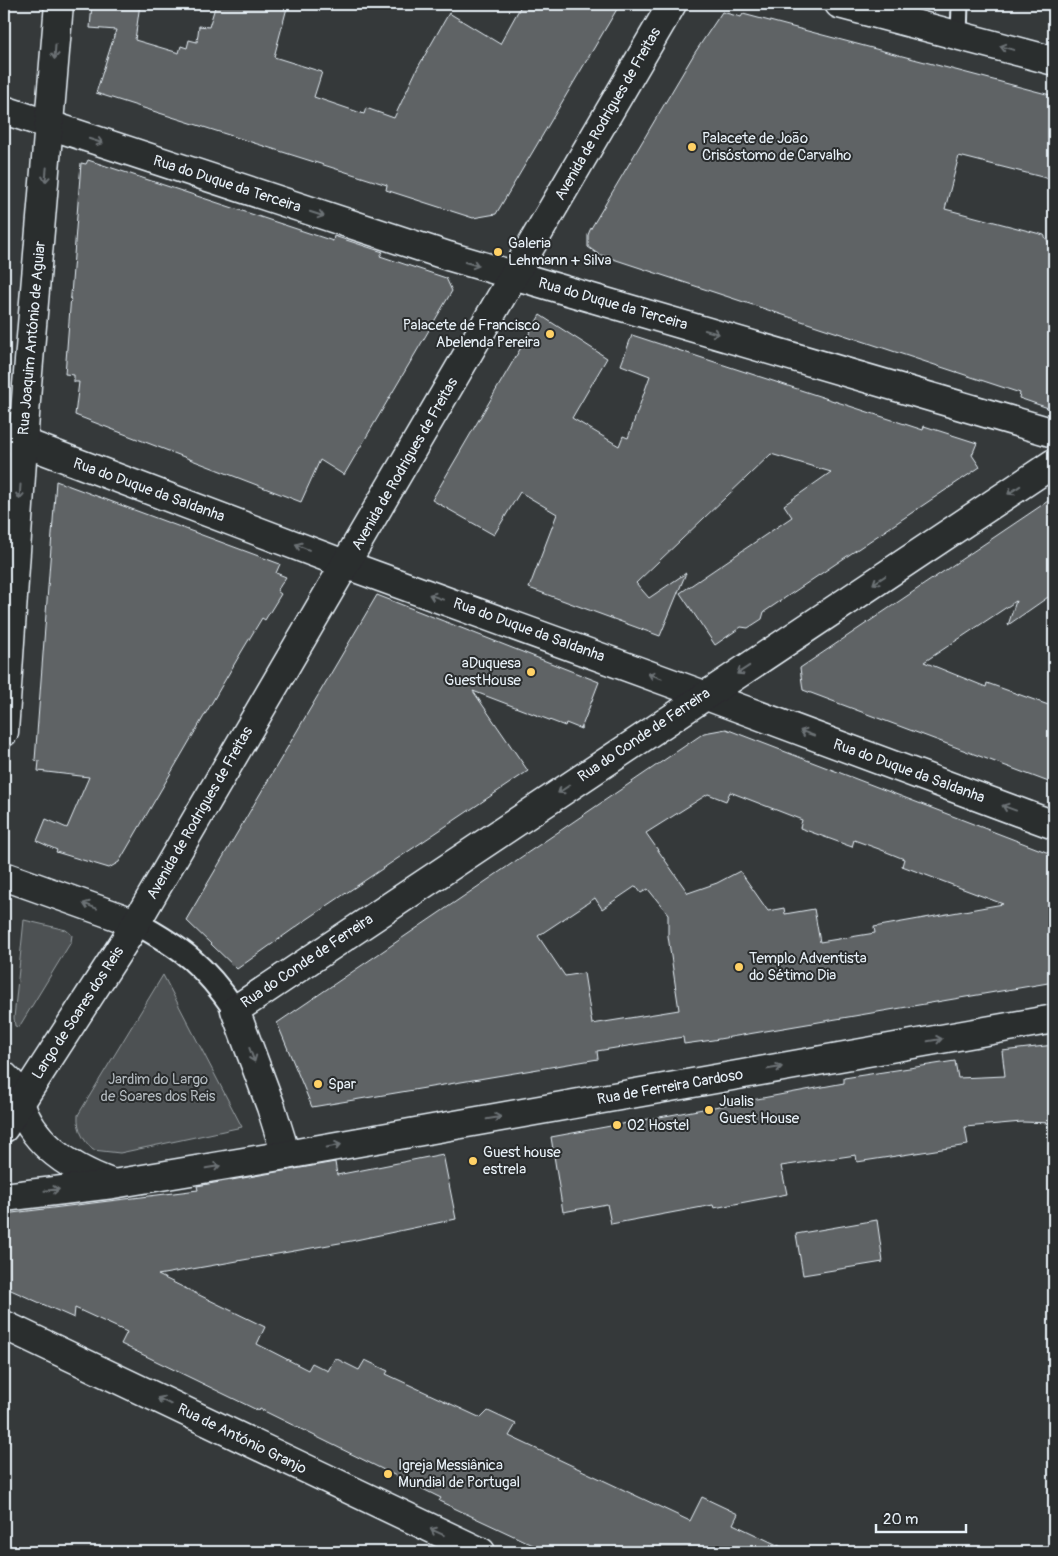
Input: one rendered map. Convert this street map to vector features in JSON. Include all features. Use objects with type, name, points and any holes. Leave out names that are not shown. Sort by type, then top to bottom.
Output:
[{"type":"street","name":"Rua Joaquim António de Aguiar","points":[[4,732],[14,439],[50,126],[59,4]]},
{"type":"street","name":"Avenida de Rodrigues de Freitas","points":[[136,923],[347,565],[386,493],[672,4]]},
{"type":"street","points":[[839,4],[1054,61]]},
{"type":"street","name":"Rua do Duque da Terceira","points":[[4,110],[514,276],[564,289],[1054,434]]},
{"type":"street","name":"Rua do Duque da Saldanha","points":[[14,439],[347,565],[1054,825]]},
{"type":"street","name":"Rua do Conde de Ferreira","points":[[235,1010],[1054,463]]},
{"type":"street","points":[[4,876],[136,923],[191,956],[219,987],[235,1010],[271,1107],[286,1155]]},
{"type":"street","name":"Largo de Soares dos Reis","points":[[4,1128],[136,923]]},
{"type":"street","name":"Rua de Ferreira Cardoso","points":[[286,1155],[1054,1019]]},
{"type":"street","name":"Largo de Soares dos Reis","points":[[4,1076],[13,1085],[24,1117],[31,1129],[59,1157],[86,1174],[113,1184]]},
{"type":"street","name":"Largo de Soares dos Reis","points":[[4,1197],[113,1184],[286,1155]]},
{"type":"street","name":"Rua de António Granjo","points":[[4,1324],[481,1552]]},
{"type":"lane","points":[[959,35],[960,4]]},
{"type":"green space","points":[[24,920],[66,930],[72,935],[71,942],[19,1027],[15,1026],[14,1018]]},
{"type":"green space","name":"Jardim do Largo de Soares dos Reis","points":[[163,975],[242,1127],[120,1153],[93,1150],[81,1134],[78,1115]]},
{"type":"building","points":[[92,4],[140,4],[135,40],[179,53],[181,46],[187,48],[189,40],[197,42],[199,26],[209,27],[216,4],[288,4],[274,57],[322,72],[314,97],[364,114],[366,108],[394,118],[417,69],[449,13],[500,44],[522,4],[620,4],[496,214],[473,218],[386,190],[387,185],[96,93],[116,30],[90,28]]},
{"type":"building","points":[[722,12],[741,17],[743,14],[1054,96],[1054,180],[959,156],[945,209],[1044,235],[1054,251],[1054,410],[1019,398],[1020,393],[598,254],[588,247],[590,230],[694,54]]},
{"type":"building","points":[[88,160],[333,241],[334,236],[383,252],[380,256],[446,278],[452,291],[344,475],[320,460],[301,502],[75,415],[79,382],[74,382],[74,375],[65,374],[81,163],[86,164]]},
{"type":"building","points":[[540,315],[607,358],[572,418],[619,446],[623,436],[628,438],[650,376],[621,365],[632,335],[923,430],[924,426],[977,443],[972,455],[980,467],[764,612],[762,619],[748,628],[741,627],[715,645],[680,593],[792,517],[784,505],[831,472],[771,454],[636,583],[649,598],[686,573],[660,636],[529,588],[557,514],[520,492],[494,535],[432,500]]},
{"type":"building","points":[[56,481],[280,564],[276,573],[286,577],[277,591],[281,594],[265,620],[262,618],[242,651],[119,862],[109,868],[56,852],[57,850],[37,841],[46,819],[67,828],[89,777],[38,771],[39,761],[35,760]]},
{"type":"building","points":[[1054,497],[1054,593],[1008,625],[1016,601],[924,662],[986,687],[987,683],[1054,707],[1054,784],[803,690],[800,668]]},
{"type":"building","points":[[377,595],[599,682],[581,729],[566,723],[565,726],[473,691],[528,771],[303,922],[237,969],[186,920]]},
{"type":"building","points":[[726,729],[1054,855],[1054,982],[713,1040],[684,1044],[683,1037],[597,1051],[598,1059],[312,1107],[277,1023],[704,733]],"holes":[[[730,792],[802,820],[800,828],[852,847],[854,840],[879,849],[904,859],[902,866],[1003,904],[874,927],[875,933],[820,942],[814,909],[785,914],[784,908],[768,911],[740,871],[717,883],[688,893],[646,833],[708,794],[726,801]],[[636,886],[641,893],[648,889],[668,914],[668,936],[679,1010],[592,1024],[584,973],[565,976],[538,936],[595,898],[602,909]]]},
{"type":"building","points":[[1054,1045],[1054,1123],[1022,1122],[965,1127],[968,1145],[857,1162],[856,1155],[781,1166],[787,1194],[714,1208],[713,1205],[611,1224],[607,1204],[563,1212],[551,1137],[844,1083],[844,1078],[955,1061],[958,1078],[1005,1076],[1002,1051]]},
{"type":"building","points":[[443,1154],[456,1219],[351,1241],[158,1275],[265,1327],[257,1344],[308,1370],[312,1363],[328,1371],[335,1358],[359,1370],[365,1360],[388,1371],[386,1374],[481,1418],[488,1411],[516,1424],[509,1436],[690,1521],[702,1497],[738,1514],[733,1524],[792,1552],[548,1552],[439,1501],[441,1498],[260,1409],[259,1411],[121,1344],[127,1332],[75,1308],[74,1318],[4,1287],[4,1214],[198,1190],[197,1186],[335,1162],[337,1175]]},
{"type":"building","points":[[877,1220],[883,1262],[803,1275],[796,1234]]},
{"type":"place","name":"Palacete de João Crisóstomo de Carvalho","points":[[692,147]]},
{"type":"place","name":"Galeria Lehmann + Silva","points":[[498,252]]},
{"type":"place","name":"Palacete de Francisco Abelenda Pereira","points":[[550,334]]},
{"type":"place","name":"aDuquesa GuestHouse","points":[[531,672]]},
{"type":"place","name":"Templo Adventista do Sétimo Dia","points":[[739,967]]},
{"type":"place","name":"Spar","points":[[318,1084]]},
{"type":"place","name":"Jualis Guest House","points":[[709,1110]]},
{"type":"place","name":"O2 Hostel","points":[[617,1125]]},
{"type":"place","name":"Guest house estrela","points":[[473,1161]]},
{"type":"place","name":"Igreja Messiânica Mundial de Portugal","points":[[388,1474]]}]
